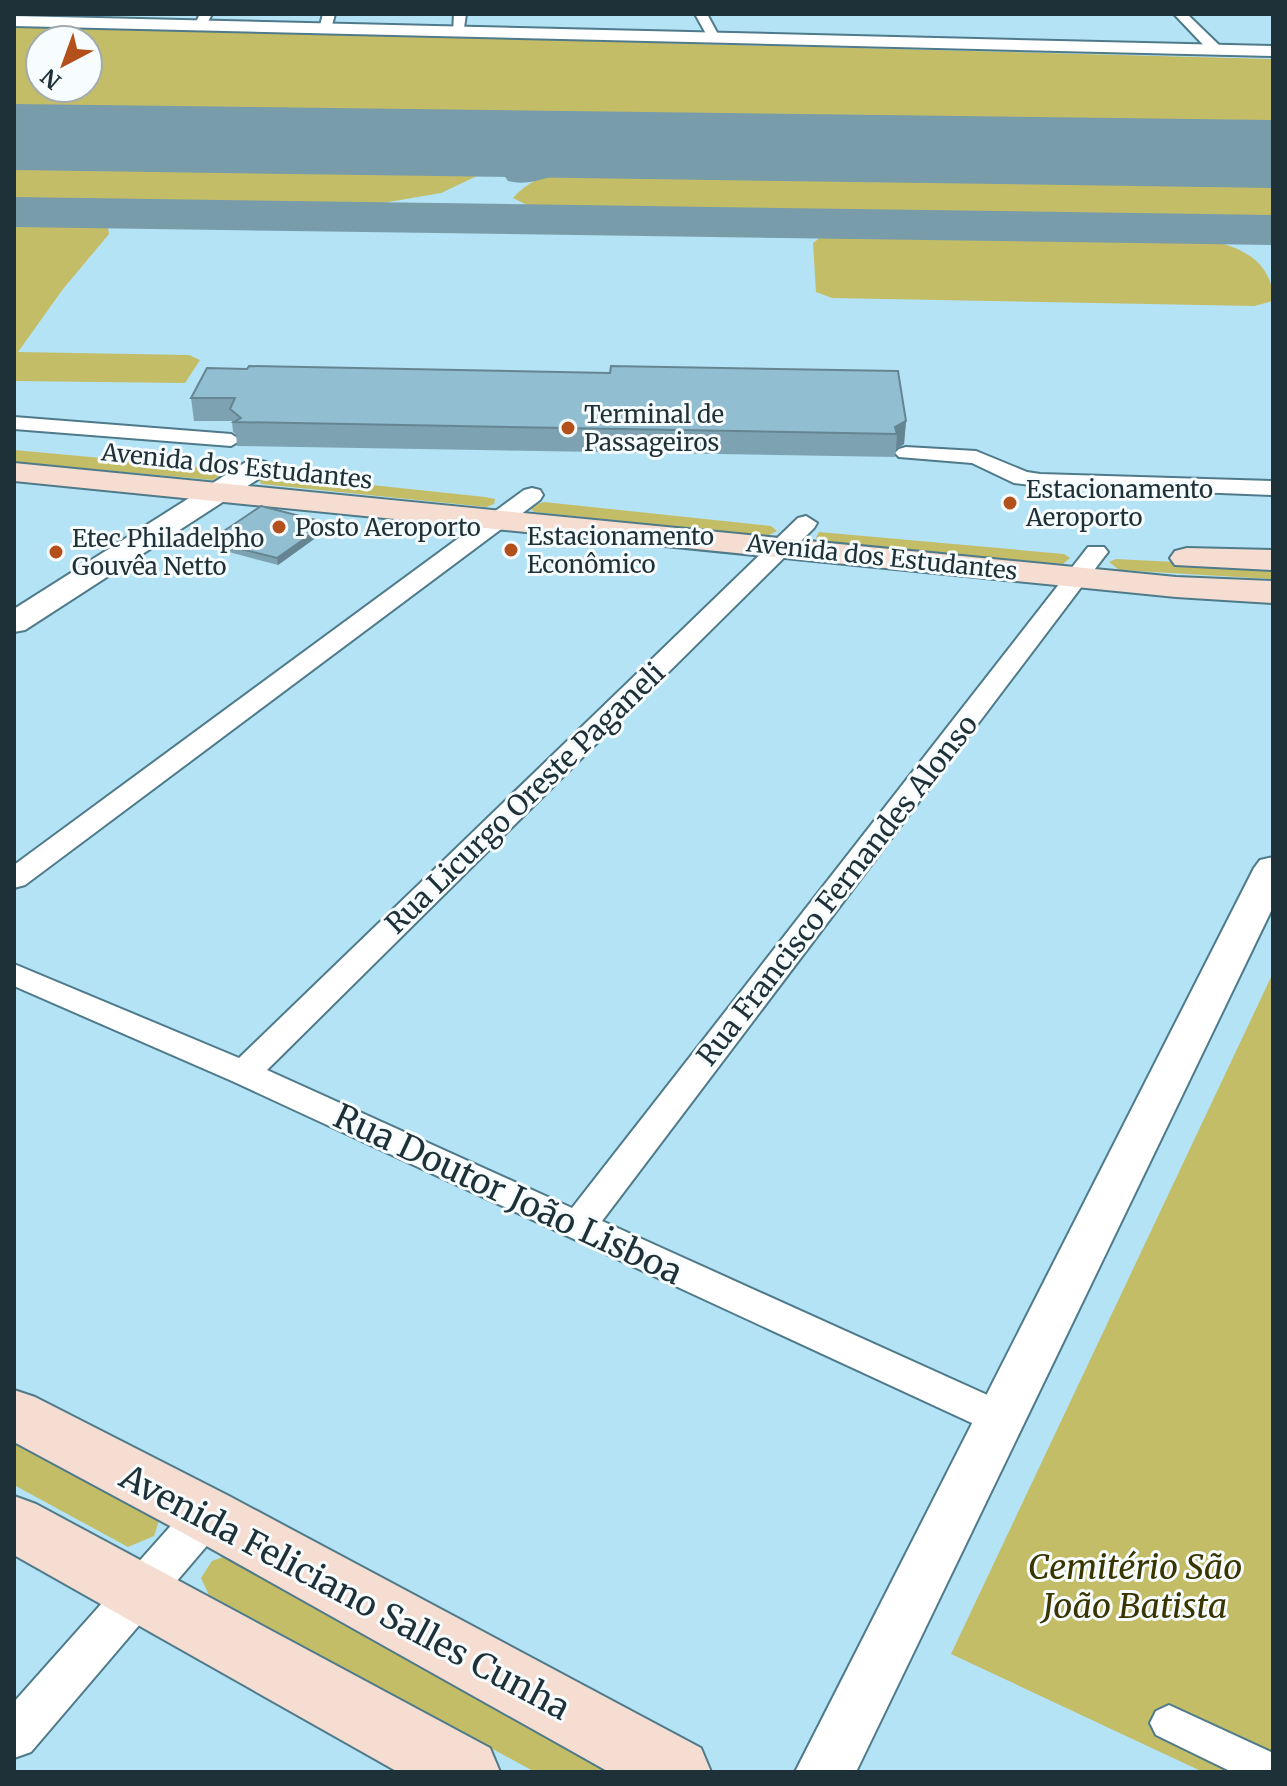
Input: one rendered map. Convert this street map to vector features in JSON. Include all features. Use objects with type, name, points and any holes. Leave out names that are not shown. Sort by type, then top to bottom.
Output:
[{"type":"main road","name":"Avenida dos Estudantes","points":[[14,445],[806,523],[1273,592]]},
{"type":"main road","name":"Avenida dos Estudantes","points":[[14,472],[780,547],[1087,564],[1273,560]]},
{"type":"main road","name":"Avenida Feliciano Salles Cunha","points":[[14,1414],[207,1515],[675,1772]]},
{"type":"main road","points":[[14,1523],[465,1772]]},
{"type":"street","points":[[459,32],[460,14]]},
{"type":"street","points":[[701,14],[714,38]]},
{"type":"street","points":[[1180,14],[1216,50]]},
{"type":"street","points":[[14,21],[90,18],[327,21],[459,32],[1273,51]]},
{"type":"street","points":[[14,423],[231,440]]},
{"type":"street","points":[[906,453],[976,457],[1022,478],[1040,480],[1273,488]]},
{"type":"street","points":[[14,623],[256,468]]},
{"type":"street","points":[[14,879],[532,495]]},
{"type":"street","name":"Rua Licurgo Oreste Paganeli","points":[[244,1073],[806,523]]},
{"type":"street","name":"Rua Francisco Fernandes Alonso","points":[[578,1227],[1087,564]]},
{"type":"street","points":[[825,1772],[1273,868]]},
{"type":"street","name":"Rua Doutor João Lisboa","points":[[14,974],[244,1073],[1000,1419]]},
{"type":"street","points":[[14,1736],[207,1515]]},
{"type":"street","points":[[1169,1723],[1272,1772]]},
{"type":"green space","points":[[14,26],[24,26],[24,104],[104,104],[104,28],[1273,59],[1273,141],[14,124]]},
{"type":"green space","points":[[14,150],[472,155],[491,161],[494,168],[441,193],[365,206],[14,202]]},
{"type":"green space","points":[[641,157],[1273,167],[1273,220],[553,209],[531,207],[513,198],[524,188],[555,172]]},
{"type":"green space","points":[[14,223],[98,225],[108,228],[109,234],[63,289],[18,352],[189,355],[200,360],[185,383],[14,381]]},
{"type":"green space","points":[[833,234],[1208,240],[1232,247],[1253,258],[1267,276],[1273,301],[1254,306],[832,298],[816,292],[813,243]]},
{"type":"green space","points":[[14,450],[222,469],[225,473],[213,480],[14,462]]},
{"type":"green space","points":[[268,474],[495,499],[494,504],[486,507],[261,484],[259,478]]},
{"type":"green space","points":[[544,502],[771,526],[777,531],[767,536],[534,512],[531,509]]},
{"type":"green space","points":[[819,532],[1064,554],[1070,558],[1063,564],[821,542],[816,538]]},
{"type":"green space","points":[[1116,559],[1273,567],[1273,579],[1119,570],[1109,562]]},
{"type":"green space","name":"Cemitério São João Batista","points":[[1273,973],[1273,1772],[1203,1772],[951,1654]]},
{"type":"green space","points":[[14,1433],[154,1504],[159,1521],[154,1536],[128,1547],[14,1485]]},
{"type":"green space","points":[[231,1554],[610,1764],[608,1772],[535,1772],[209,1595],[201,1578],[212,1561]]},
{"type":"building","points":[[249,366],[610,373],[611,366],[898,371],[906,421],[895,427],[897,434],[234,422],[241,418],[230,409],[235,398],[191,398],[207,368],[247,369]]},
{"type":"building","points":[[261,506],[327,523],[277,558],[209,541]]},
{"type":"taxiway","points":[[472,142],[517,150],[530,158],[524,171],[596,151],[672,145]]},
{"type":"taxiway","points":[[14,212],[1273,230]]},
{"type":"runway","points":[[14,137],[1273,154]]},
{"type":"place","name":"Terminal de Passageiros","points":[[568,428]]},
{"type":"place","name":"Estacionamento Aeroporto","points":[[1010,503]]},
{"type":"place","name":"Posto Aeroporto","points":[[279,527]]},
{"type":"place","name":"Estacionamento Econômico","points":[[511,550]]},
{"type":"place","name":"Etec Philadelpho Gouvêa Netto","points":[[56,552]]}]
